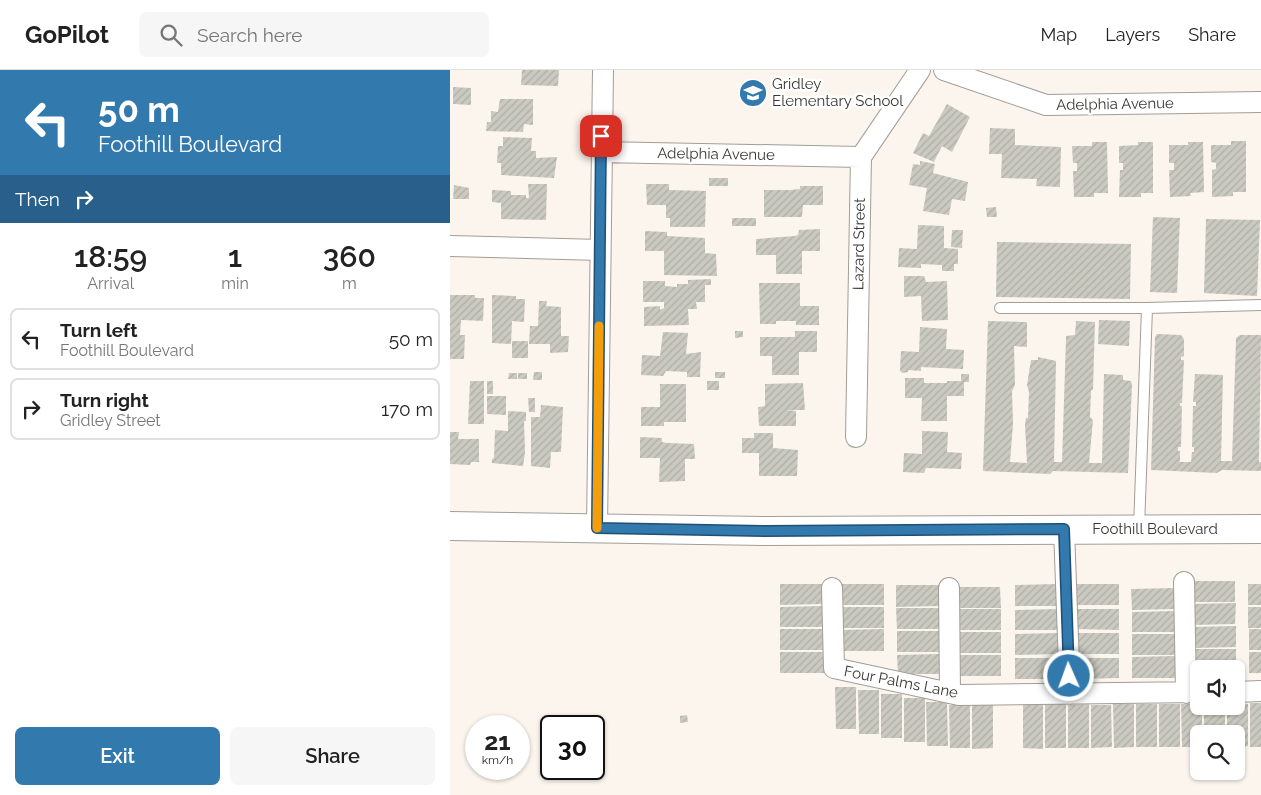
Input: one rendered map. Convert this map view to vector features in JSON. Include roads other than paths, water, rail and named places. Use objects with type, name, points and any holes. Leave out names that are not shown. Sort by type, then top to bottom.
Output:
[{"type":"main road","name":"Foothill Boulevard","points":[[450,526],[765,531],[1261,529]]},
{"type":"street","points":[[597,528],[600,152],[603,70]]},
{"type":"street","points":[[861,157],[920,70]]},
{"type":"street","name":"Adelphia Avenue","points":[[944,70],[1046,104],[1261,102]]},
{"type":"street","name":"Adelphia Avenue","points":[[600,152],[861,157]]},
{"type":"street","name":"Lazard Street","points":[[856,437],[861,157]]},
{"type":"street","points":[[450,246],[600,250]]},
{"type":"street","points":[[1064,529],[1070,694]]},
{"type":"street","points":[[1184,582],[1190,660]]},
{"type":"street","name":"Four Palms Lane","points":[[832,588],[834,668],[950,693],[1190,692]]},
{"type":"street","points":[[949,588],[950,693]]},
{"type":"street","points":[[1245,692],[1261,691]]},
{"type":"lane","points":[[1000,308],[1147,308],[1261,305]]},
{"type":"lane","points":[[1139,529],[1147,308]]},
{"type":"place","name":"Gridley Elementary School","points":[[753,93]]}]
